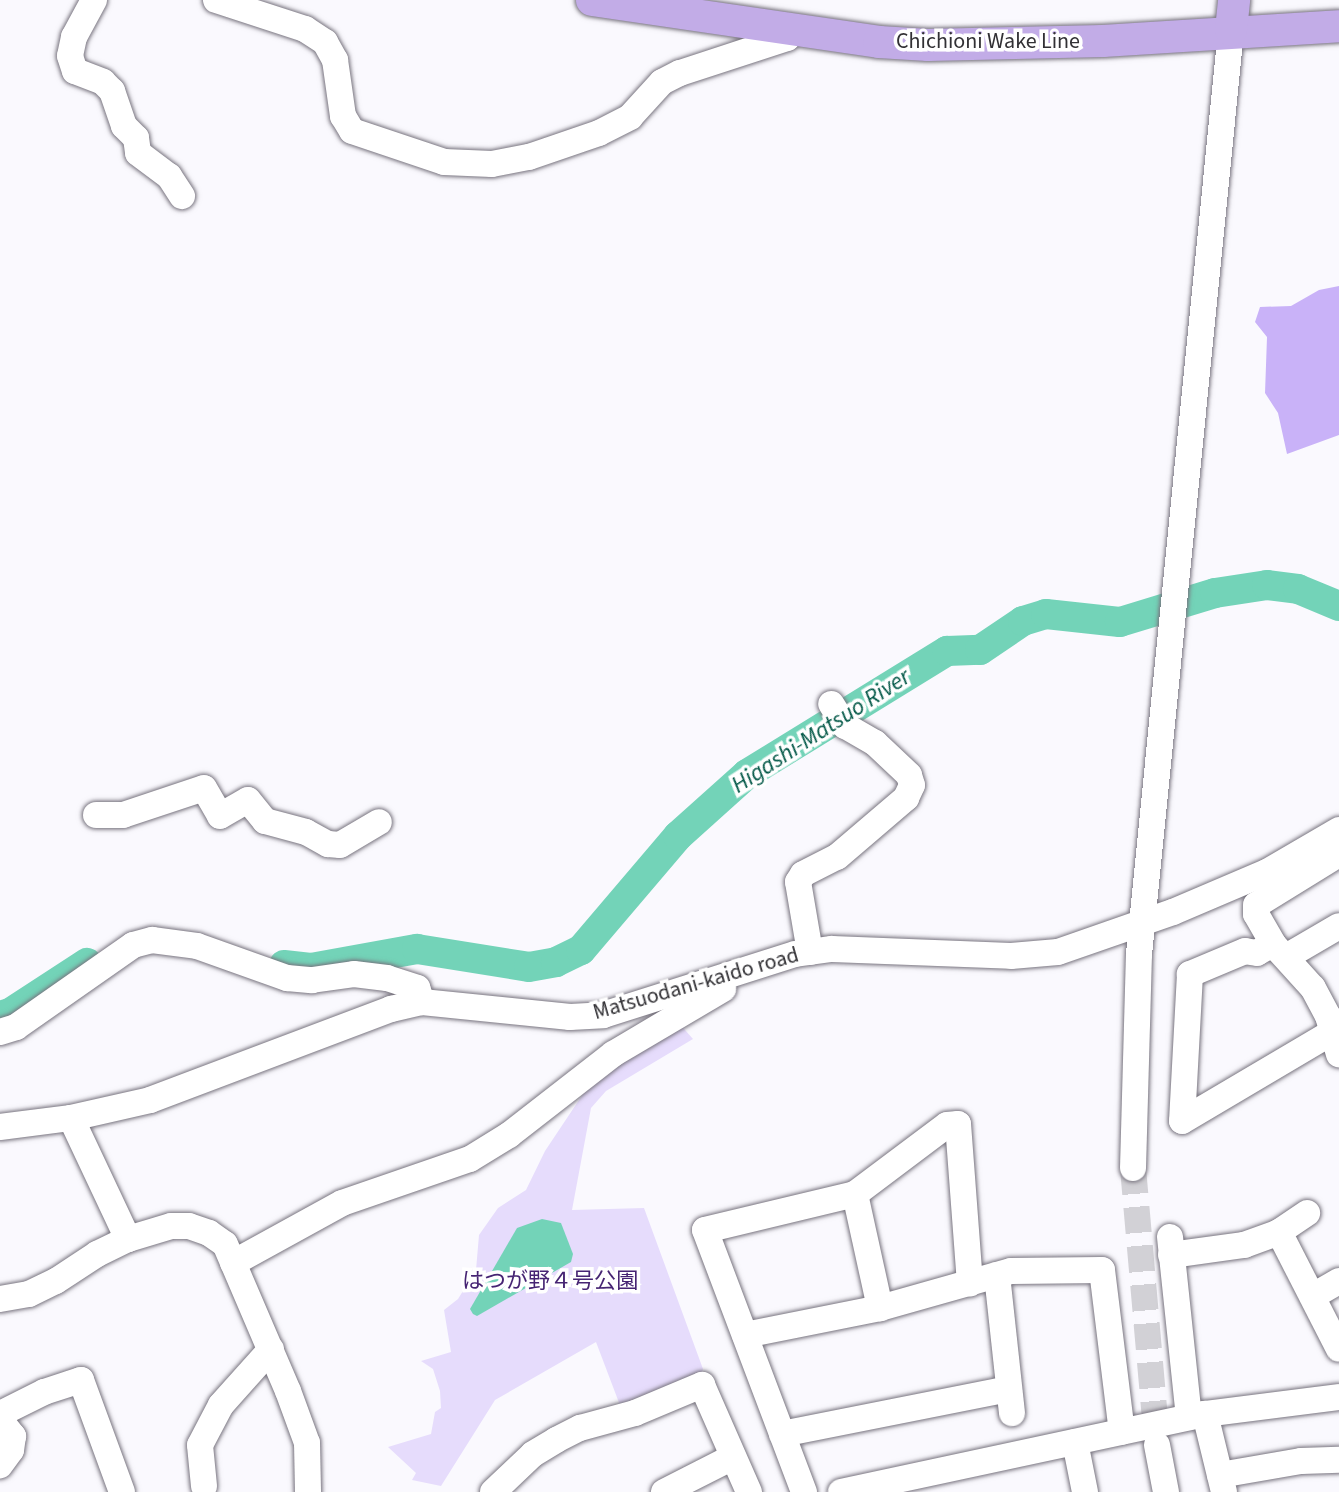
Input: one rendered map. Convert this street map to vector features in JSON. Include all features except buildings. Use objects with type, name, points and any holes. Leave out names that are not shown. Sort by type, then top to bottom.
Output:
[{"type":"main road","name":"Chichioni Wake Line","points":[[592,0],[793,30],[928,45],[1103,41],[1233,15],[1339,26]]},
{"type":"street","points":[[94,0],[74,37],[70,56],[75,71],[103,82],[112,91],[124,126],[136,138],[138,153],[169,176],[182,196]]},
{"type":"street","points":[[216,0],[305,29],[325,42],[335,60],[343,116],[352,131],[444,162],[504,162],[599,133],[630,117],[671,77],[787,38],[793,30]]},
{"type":"street","points":[[1133,1168],[1137,981],[1233,15]]},
{"type":"street","points":[[810,952],[798,882],[803,874],[837,857],[906,798],[912,785],[909,775],[875,743],[845,726],[831,704]]},
{"type":"street","points":[[96,815],[123,815],[204,788],[220,816],[248,800],[265,821],[306,832],[328,844],[340,845],[379,822]]},
{"type":"street","name":"Matsuodani-kaido road","points":[[0,1125],[71,1118],[150,1100],[391,1009],[422,1002],[570,1017],[603,1015],[810,952],[832,949],[1011,956],[1058,952],[1143,923],[1267,872],[1339,830]]},
{"type":"street","points":[[1339,854],[1256,905],[1256,914],[1279,951],[1313,988],[1336,1038],[1182,1121],[1190,974],[1245,951],[1279,951],[1339,926]]},
{"type":"street","points":[[0,1032],[16,1027],[133,945],[152,940],[197,946],[287,978],[312,980],[354,974],[387,978],[417,988],[422,1002]]},
{"type":"street","points":[[233,1263],[342,1203],[470,1159],[509,1135],[613,1054],[760,966]]},
{"type":"street","points":[[71,1118],[128,1239]]},
{"type":"street","points":[[804,1492],[702,1223],[855,1194],[947,1125],[958,1124],[970,1284]]},
{"type":"street","points":[[855,1194],[880,1308]]},
{"type":"street","points":[[1307,1213],[1279,1232],[1244,1245],[1170,1246],[1186,1314],[1197,1415],[1222,1483],[1301,1461],[1339,1460]]},
{"type":"street","points":[[0,1299],[29,1294],[128,1239],[171,1226],[189,1226],[209,1233],[225,1244],[271,1349],[307,1443],[308,1492]]},
{"type":"street","points":[[1279,1232],[1339,1349]]},
{"type":"street","points":[[745,1335],[880,1308],[1011,1271],[1102,1270],[1122,1432]]},
{"type":"street","points":[[782,1434],[1011,1401],[997,1275]]},
{"type":"street","points":[[1313,1296],[1339,1281]]},
{"type":"street","points":[[204,1486],[200,1445],[221,1405],[271,1349]]},
{"type":"street","points":[[0,1465],[11,1450],[13,1436],[0,1417],[44,1392],[81,1380],[122,1492]]},
{"type":"street","points":[[493,1492],[533,1454],[556,1440],[702,1385],[749,1492]]},
{"type":"street","points":[[841,1492],[1197,1415],[1339,1397]]},
{"type":"street","points":[[1075,1442],[1085,1492]]},
{"type":"street","points":[[1157,1445],[1166,1492]]},
{"type":"street","points":[[664,1492],[733,1457]]},
{"type":"green space","name":"はつが野４号公園","points":[[678,1022],[693,1039],[606,1091],[591,1108],[572,1210],[644,1208],[703,1369],[700,1378],[621,1408],[596,1342],[495,1400],[441,1486],[412,1480],[416,1473],[388,1447],[431,1434],[435,1412],[441,1408],[440,1391],[433,1369],[421,1361],[451,1352],[444,1310],[458,1299],[476,1270],[479,1235],[498,1208],[526,1190],[545,1151],[589,1085]]},
{"type":"shaded area","points":[[1339,286],[1339,435],[1287,454],[1278,413],[1265,393],[1267,337],[1255,322],[1260,307],[1291,306],[1319,290]]},
{"type":"shaded area","points":[[542,1219],[561,1223],[573,1254],[571,1262],[477,1316],[473,1314],[470,1309],[517,1228]]},
{"type":"waterway","name":"Higashi-Matsuo River","points":[[284,965],[311,968],[417,949],[529,967],[556,962],[581,950],[678,836],[747,774],[947,651],[980,650],[1023,621],[1046,614],[1120,622],[1215,593],[1267,585],[1298,589],[1339,606]]},
{"type":"waterway","name":"Higashi-Matsuo River","points":[[0,1016],[10,1013],[87,963]]},
{"type":"tunnel","points":[[1133,1168],[1157,1445]]}]
